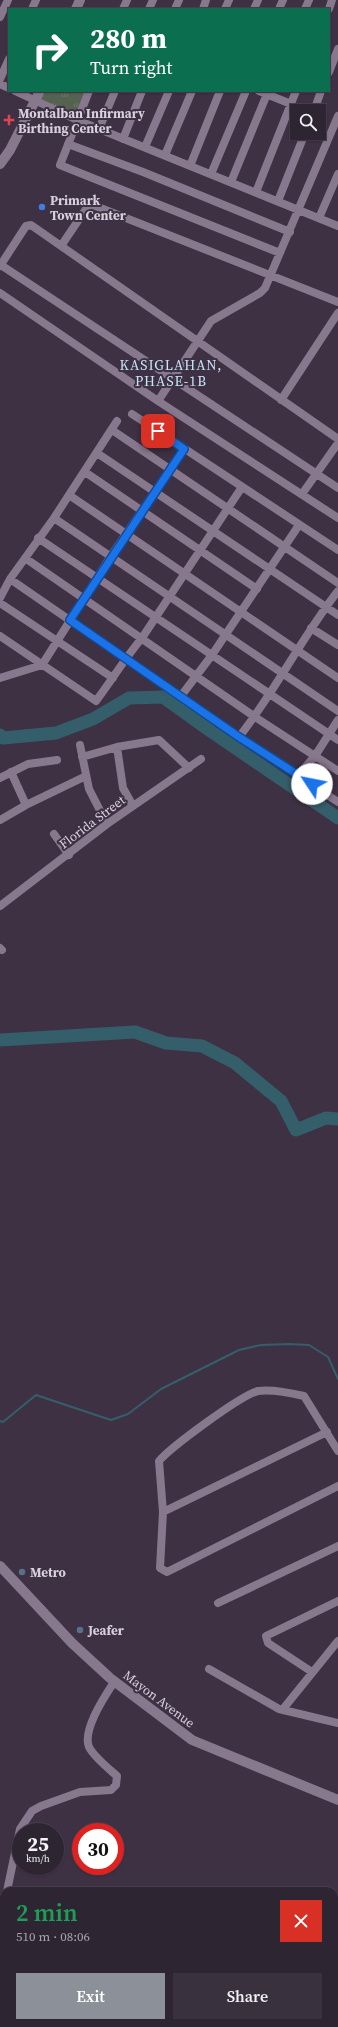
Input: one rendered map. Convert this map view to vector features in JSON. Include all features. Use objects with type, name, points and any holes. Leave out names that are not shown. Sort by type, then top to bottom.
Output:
[{"type":"main road","points":[[0,164],[10,150],[40,92]]},
{"type":"main road","name":"Mayon Avenue","points":[[0,1566],[72,1643],[114,1682],[160,1717],[203,1746],[338,1800]]},
{"type":"street","points":[[0,17],[8,0]]},
{"type":"street","points":[[330,69],[338,49]]},
{"type":"street","points":[[0,79],[8,61]]},
{"type":"street","points":[[17,92],[77,120],[338,226]]},
{"type":"street","points":[[89,92],[60,165],[280,253]]},
{"type":"street","points":[[99,129],[115,92]]},
{"type":"street","points":[[123,139],[142,92]]},
{"type":"street","points":[[146,148],[169,92]]},
{"type":"street","points":[[166,155],[192,92]]},
{"type":"street","points":[[190,166],[220,92]]},
{"type":"street","points":[[211,174],[246,92]]},
{"type":"street","points":[[262,92],[291,104],[296,92]]},
{"type":"street","points":[[317,104],[322,92]]},
{"type":"street","points":[[232,182],[268,94]]},
{"type":"street","points":[[256,192],[290,107]]},
{"type":"street","points":[[158,401],[211,321],[263,291],[272,275],[338,116]]},
{"type":"street","points":[[278,201],[302,140]]},
{"type":"street","points":[[68,144],[143,172],[290,232]]},
{"type":"street","points":[[319,218],[338,174]]},
{"type":"street","points":[[61,246],[88,206],[93,205],[338,302]]},
{"type":"street","points":[[338,439],[28,224],[0,265],[338,488]]},
{"type":"street","points":[[0,293],[158,401],[338,518]]},
{"type":"street","points":[[281,400],[338,313]]},
{"type":"street","points":[[132,414],[338,550]]},
{"type":"street","points":[[0,598],[10,579],[69,496],[117,421]]},
{"type":"street","points":[[112,430],[338,583]]},
{"type":"street","points":[[302,494],[317,475],[338,443]]},
{"type":"street","points":[[0,678],[42,665],[111,556],[184,449]]},
{"type":"street","points":[[97,453],[338,615]]},
{"type":"street","points":[[85,472],[257,589]]},
{"type":"street","points":[[0,636],[96,701],[113,678],[125,658],[142,638],[154,617],[242,487]]},
{"type":"street","points":[[69,496],[338,678]]},
{"type":"street","points":[[54,518],[338,711]]},
{"type":"street","points":[[182,696],[198,676],[242,612],[299,525]]},
{"type":"street","points":[[38,538],[338,740]]},
{"type":"street","points":[[25,558],[198,676],[255,717],[338,771]]},
{"type":"street","points":[[10,579],[182,696],[239,737],[299,774],[338,802]]},
{"type":"street","points":[[239,737],[255,717],[311,628],[338,591]]},
{"type":"street","points":[[0,603],[113,678]]},
{"type":"street","points":[[311,628],[338,645]]},
{"type":"street","points":[[299,774],[315,756],[338,720]]},
{"type":"street","points":[[82,757],[118,747],[159,740],[188,768]]},
{"type":"street","points":[[80,745],[86,776],[94,800],[107,824]]},
{"type":"street","points":[[118,747],[123,788],[133,806]]},
{"type":"street","name":"Florida Street","points":[[0,906],[69,855],[107,824],[201,759]]},
{"type":"street","points":[[0,778],[28,764],[57,760]]},
{"type":"street","points":[[11,772],[26,805]]},
{"type":"street","points":[[0,820],[26,805],[86,776]]},
{"type":"street","points":[[54,834],[69,855]]},
{"type":"street","points":[[338,1451],[304,1396],[266,1391],[259,1391],[247,1395],[165,1454],[159,1462],[163,1512],[160,1565],[162,1570],[167,1572],[338,1486]]},
{"type":"street","points":[[163,1512],[327,1432]]},
{"type":"street","points":[[218,1604],[338,1546]]},
{"type":"street","points":[[312,1672],[267,1643],[266,1636],[338,1601]]},
{"type":"street","points":[[283,1709],[338,1641]]},
{"type":"street","points":[[209,1669],[279,1709],[337,1721]]},
{"type":"street","points":[[8,1887],[20,1829],[32,1811],[41,1806],[80,1792],[111,1790],[116,1785],[117,1776],[91,1750],[87,1740],[94,1718],[114,1682]]},
{"type":"green space","points":[[45,92],[86,92],[76,116],[41,100]]},
{"type":"waterway","points":[[0,735],[3,738],[56,733],[93,719],[129,698],[163,697],[338,818]]},
{"type":"waterway","points":[[0,1040],[135,1032],[166,1043],[202,1046],[235,1063],[281,1101],[296,1130],[326,1118],[338,1119]]},
{"type":"waterway","points":[[0,1421],[3,1422],[36,1395],[111,1420],[128,1414],[161,1389],[239,1350],[261,1345],[309,1345],[328,1357],[338,1379]]},
{"type":"place","name":"Montalban Infirmary Birthing Center","points":[[9,120]]},
{"type":"place","name":"Primark Town Center","points":[[42,207]]},
{"type":"place","name":"Metro","points":[[22,1572]]},
{"type":"place","name":"Jeafer","points":[[80,1630]]},
{"type":"district","name":"KASIGLAHAN, PHASE-1B","points":[[171,374]]},
{"type":"route","points":[[158,431],[184,449],[111,556],[70,620],[182,696],[239,737],[299,774],[312,784]]}]
